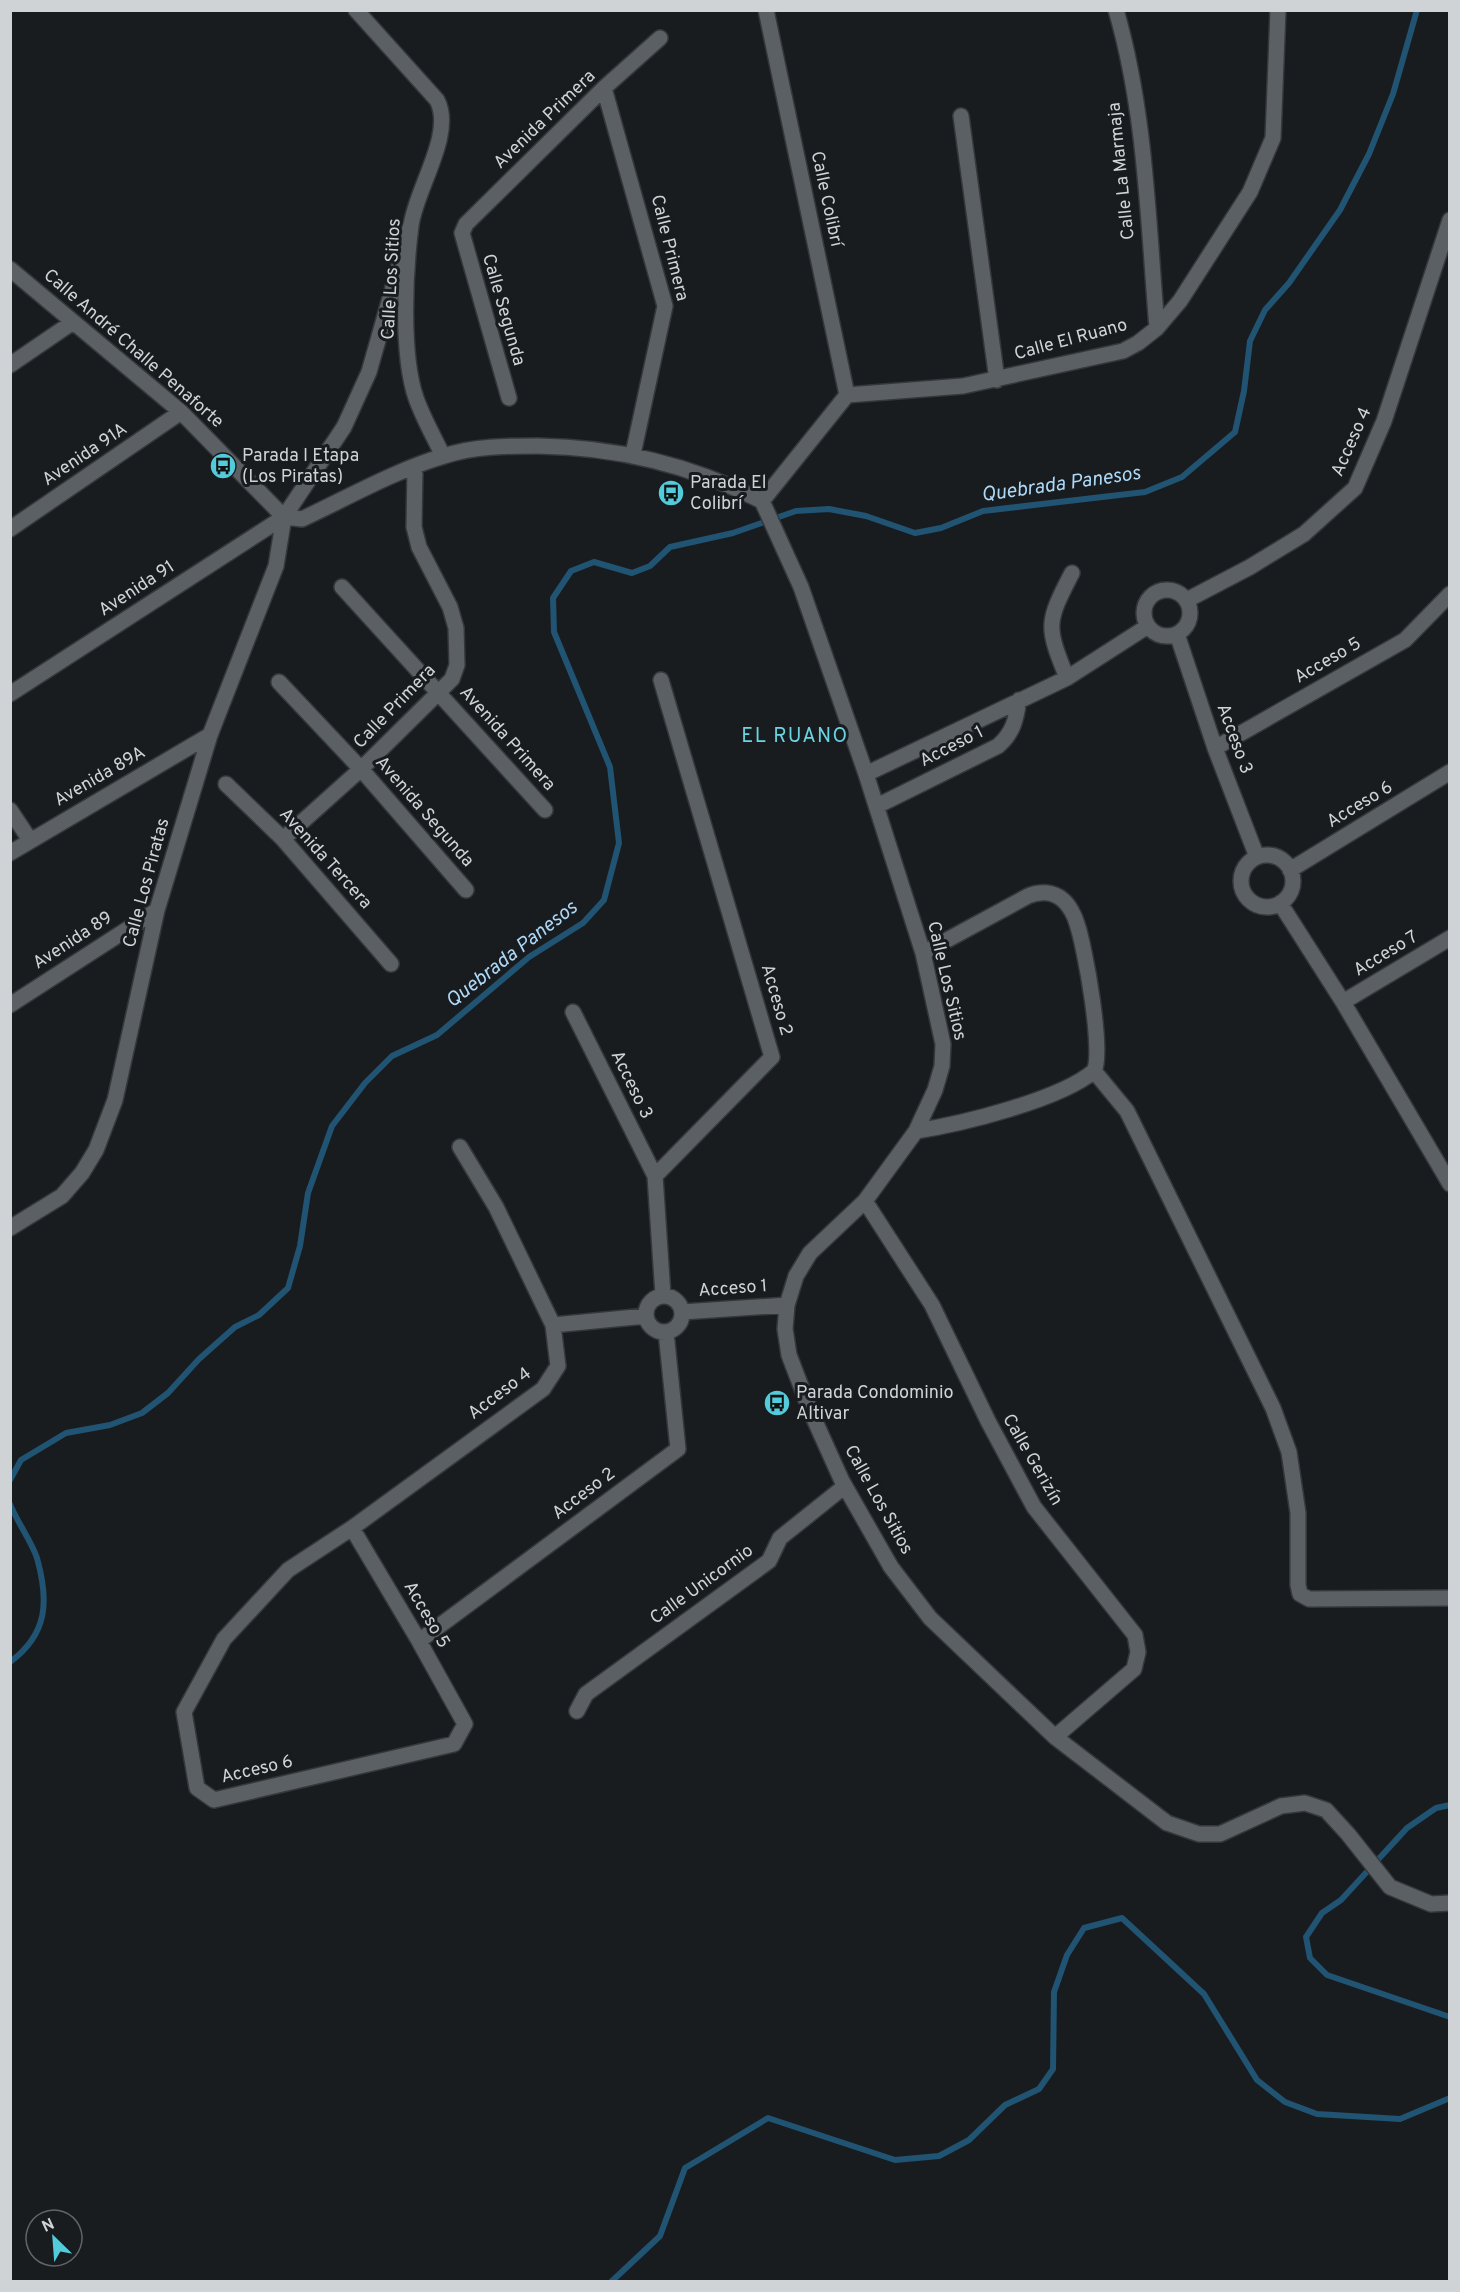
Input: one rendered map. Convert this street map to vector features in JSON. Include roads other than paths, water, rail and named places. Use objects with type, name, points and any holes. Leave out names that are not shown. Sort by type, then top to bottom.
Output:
[{"type":"street","name":"Calle Los Sitios","points":[[356,10],[441,106],[440,136],[411,224],[405,333],[415,397],[443,456]]},
{"type":"street","name":"Calle Colibrí","points":[[766,10],[847,395]]},
{"type":"street","name":"Calle La Marmaja","points":[[1116,10],[1128,51],[1142,151],[1157,328]]},
{"type":"street","name":"Calle El Ruano","points":[[847,395],[939,389],[997,380],[1123,351],[1138,344],[1157,328],[1180,301],[1212,255],[1250,192],[1273,138],[1278,10]]},
{"type":"street","name":"Avenida Primera","points":[[462,233],[466,224],[604,88],[660,38]]},
{"type":"street","name":"Calle Primera","points":[[604,88],[665,306],[633,453]]},
{"type":"street","points":[[961,116],[997,380]]},
{"type":"street","name":"Acceso 4","points":[[1187,600],[1250,567],[1304,534],[1355,488],[1384,421],[1449,220]]},
{"type":"street","points":[[411,224],[369,372],[344,427],[284,517],[302,519],[443,456],[493,446],[579,446],[633,453],[694,470],[762,501],[847,395]]},
{"type":"street","name":"Calle Segunda","points":[[462,233],[509,398]]},
{"type":"street","name":"Calle André Challe Penaforte","points":[[10,269],[181,412],[284,517]]},
{"type":"street","points":[[10,365],[74,322]]},
{"type":"street","name":"Avenida 91A","points":[[10,529],[181,412]]},
{"type":"street","name":"Calle Primera","points":[[283,839],[361,769],[452,679],[457,665],[458,647],[450,608],[419,546],[414,527],[416,467]]},
{"type":"street","name":"Calle Los Sitios","points":[[762,501],[801,587],[877,806],[923,953],[943,1044],[942,1066],[935,1090],[916,1131],[865,1201],[810,1253],[796,1276],[787,1305],[785,1329],[789,1355],[810,1410],[845,1486],[891,1567],[930,1618],[1055,1737],[1167,1823],[1199,1834],[1220,1834],[1281,1806],[1305,1803],[1326,1810],[1390,1887],[1431,1904],[1449,1903]]},
{"type":"street","name":"Avenida 91","points":[[10,694],[284,517]]},
{"type":"street","name":"Calle Los Piratas","points":[[10,1228],[62,1196],[82,1173],[96,1150],[115,1100],[157,910],[210,735],[276,566],[284,517]]},
{"type":"street","points":[[1067,678],[1050,633],[1054,606],[1072,573]]},
{"type":"street","name":"Avenida Primera","points":[[342,587],[545,810]]},
{"type":"street","points":[[1158,591],[1174,591],[1187,600],[1190,607],[1188,623],[1177,634],[1161,635],[1148,626],[1144,618],[1146,602],[1158,591]]},
{"type":"street","name":"Acceso 5","points":[[1215,748],[1405,640],[1449,594]]},
{"type":"street","name":"Acceso 1","points":[[866,774],[1067,678],[1148,626]]},
{"type":"street","name":"Acceso 3","points":[[1177,634],[1215,748],[1257,857]]},
{"type":"street","name":"Acceso 2","points":[[655,1176],[772,1057],[661,680]]},
{"type":"street","name":"Avenida Segunda","points":[[279,682],[361,769],[466,890]]},
{"type":"street","name":"Acceso 1","points":[[877,806],[998,746],[1008,737],[1016,722],[1019,700]]},
{"type":"street","name":"Avenida 89A","points":[[10,853],[210,735]]},
{"type":"street","name":"Acceso 6","points":[[1290,870],[1449,772]]},
{"type":"street","name":"Avenida Tercera","points":[[226,783],[283,839],[391,964]]},
{"type":"street","points":[[10,810],[30,840]]},
{"type":"street","points":[[1272,856],[1286,864],[1290,870],[1292,885],[1280,903],[1263,906],[1255,904],[1244,892],[1241,876],[1244,868],[1257,857],[1272,856]]},
{"type":"street","points":[[923,953],[1038,892],[1053,894],[1063,899],[1077,923],[1092,1005],[1097,1048],[1094,1071],[1127,1110],[1273,1408],[1289,1452],[1298,1513],[1300,1594],[1309,1599],[1449,1598]]},
{"type":"street","points":[[1280,903],[1343,1002],[1449,1184]]},
{"type":"street","name":"Avenida 89","points":[[10,1005],[157,910]]},
{"type":"street","name":"Acceso 7","points":[[1343,1002],[1449,938]]},
{"type":"street","name":"Acceso 3","points":[[573,1012],[655,1176]]},
{"type":"street","points":[[916,1131],[956,1124],[1064,1089],[1094,1071]]},
{"type":"street","name":"Acceso 4","points":[[352,1528],[543,1389],[558,1366],[553,1325],[496,1207],[460,1147]]},
{"type":"street","points":[[655,1176],[663,1295],[652,1300],[646,1316],[650,1326],[666,1332]]},
{"type":"street","name":"Calle Gerizín","points":[[865,1201],[932,1305],[988,1421],[1034,1507],[1135,1635],[1138,1652],[1134,1669],[1055,1737]]},
{"type":"street","name":"Acceso 1","points":[[663,1295],[678,1302],[682,1312],[680,1323],[666,1332]]},
{"type":"street","name":"Acceso 1","points":[[682,1312],[787,1305]]},
{"type":"street","points":[[553,1325],[646,1316]]},
{"type":"street","name":"Acceso 2","points":[[420,1641],[678,1449],[666,1332]]},
{"type":"street","name":"Calle Unicornio","points":[[577,1711],[586,1694],[769,1561],[780,1538],[845,1486]]},
{"type":"street","name":"Acceso 5","points":[[352,1528],[420,1641],[465,1724]]},
{"type":"street","name":"Acceso 6","points":[[352,1528],[288,1570],[224,1639],[184,1712],[197,1788],[214,1800],[454,1744],[465,1724]]},
{"type":"waterway","name":"Quebrada Panesos","points":[[10,1480],[21,1460],[66,1433],[110,1425],[142,1413],[168,1393],[199,1359],[235,1327],[259,1315],[288,1288],[300,1246],[308,1193],[332,1126],[365,1083],[392,1056],[437,1035],[529,957],[583,923],[604,900],[619,843],[610,767],[554,632],[553,598],[571,571],[594,562],[632,573],[650,566],[670,547],[733,533],[796,511],[829,509],[866,516],[915,533],[941,528],[983,511],[1145,492],[1182,477],[1235,432],[1244,391],[1250,341],[1265,310],[1289,283],[1340,210],[1369,154],[1393,94],[1417,10]]},
{"type":"waterway","name":"Quebrada Panesos","points":[[10,1504],[37,1558],[44,1602],[42,1616],[32,1640],[10,1662]]},
{"type":"waterway","points":[[1450,1805],[1436,1808],[1407,1828],[1341,1900],[1322,1913],[1306,1937],[1310,1958],[1327,1975],[1450,2017]]},
{"type":"waterway","points":[[611,2282],[660,2236],[685,2168],[768,2118],[895,2160],[939,2156],[969,2140],[1005,2105],[1039,2089],[1053,2069],[1054,1992],[1067,1955],[1084,1928],[1122,1918],[1204,1994],[1257,2080],[1285,2102],[1317,2114],[1400,2119],[1450,2098]]},
{"type":"place","name":"Parada I Etapa (Los Piratas)","points":[[223,466]]},
{"type":"place","name":"Parada El Colibrí","points":[[671,493]]},
{"type":"place","name":"Parada Condominio Altivar","points":[[777,1403]]},
{"type":"district","name":"EL RUANO","points":[[795,737]]}]
